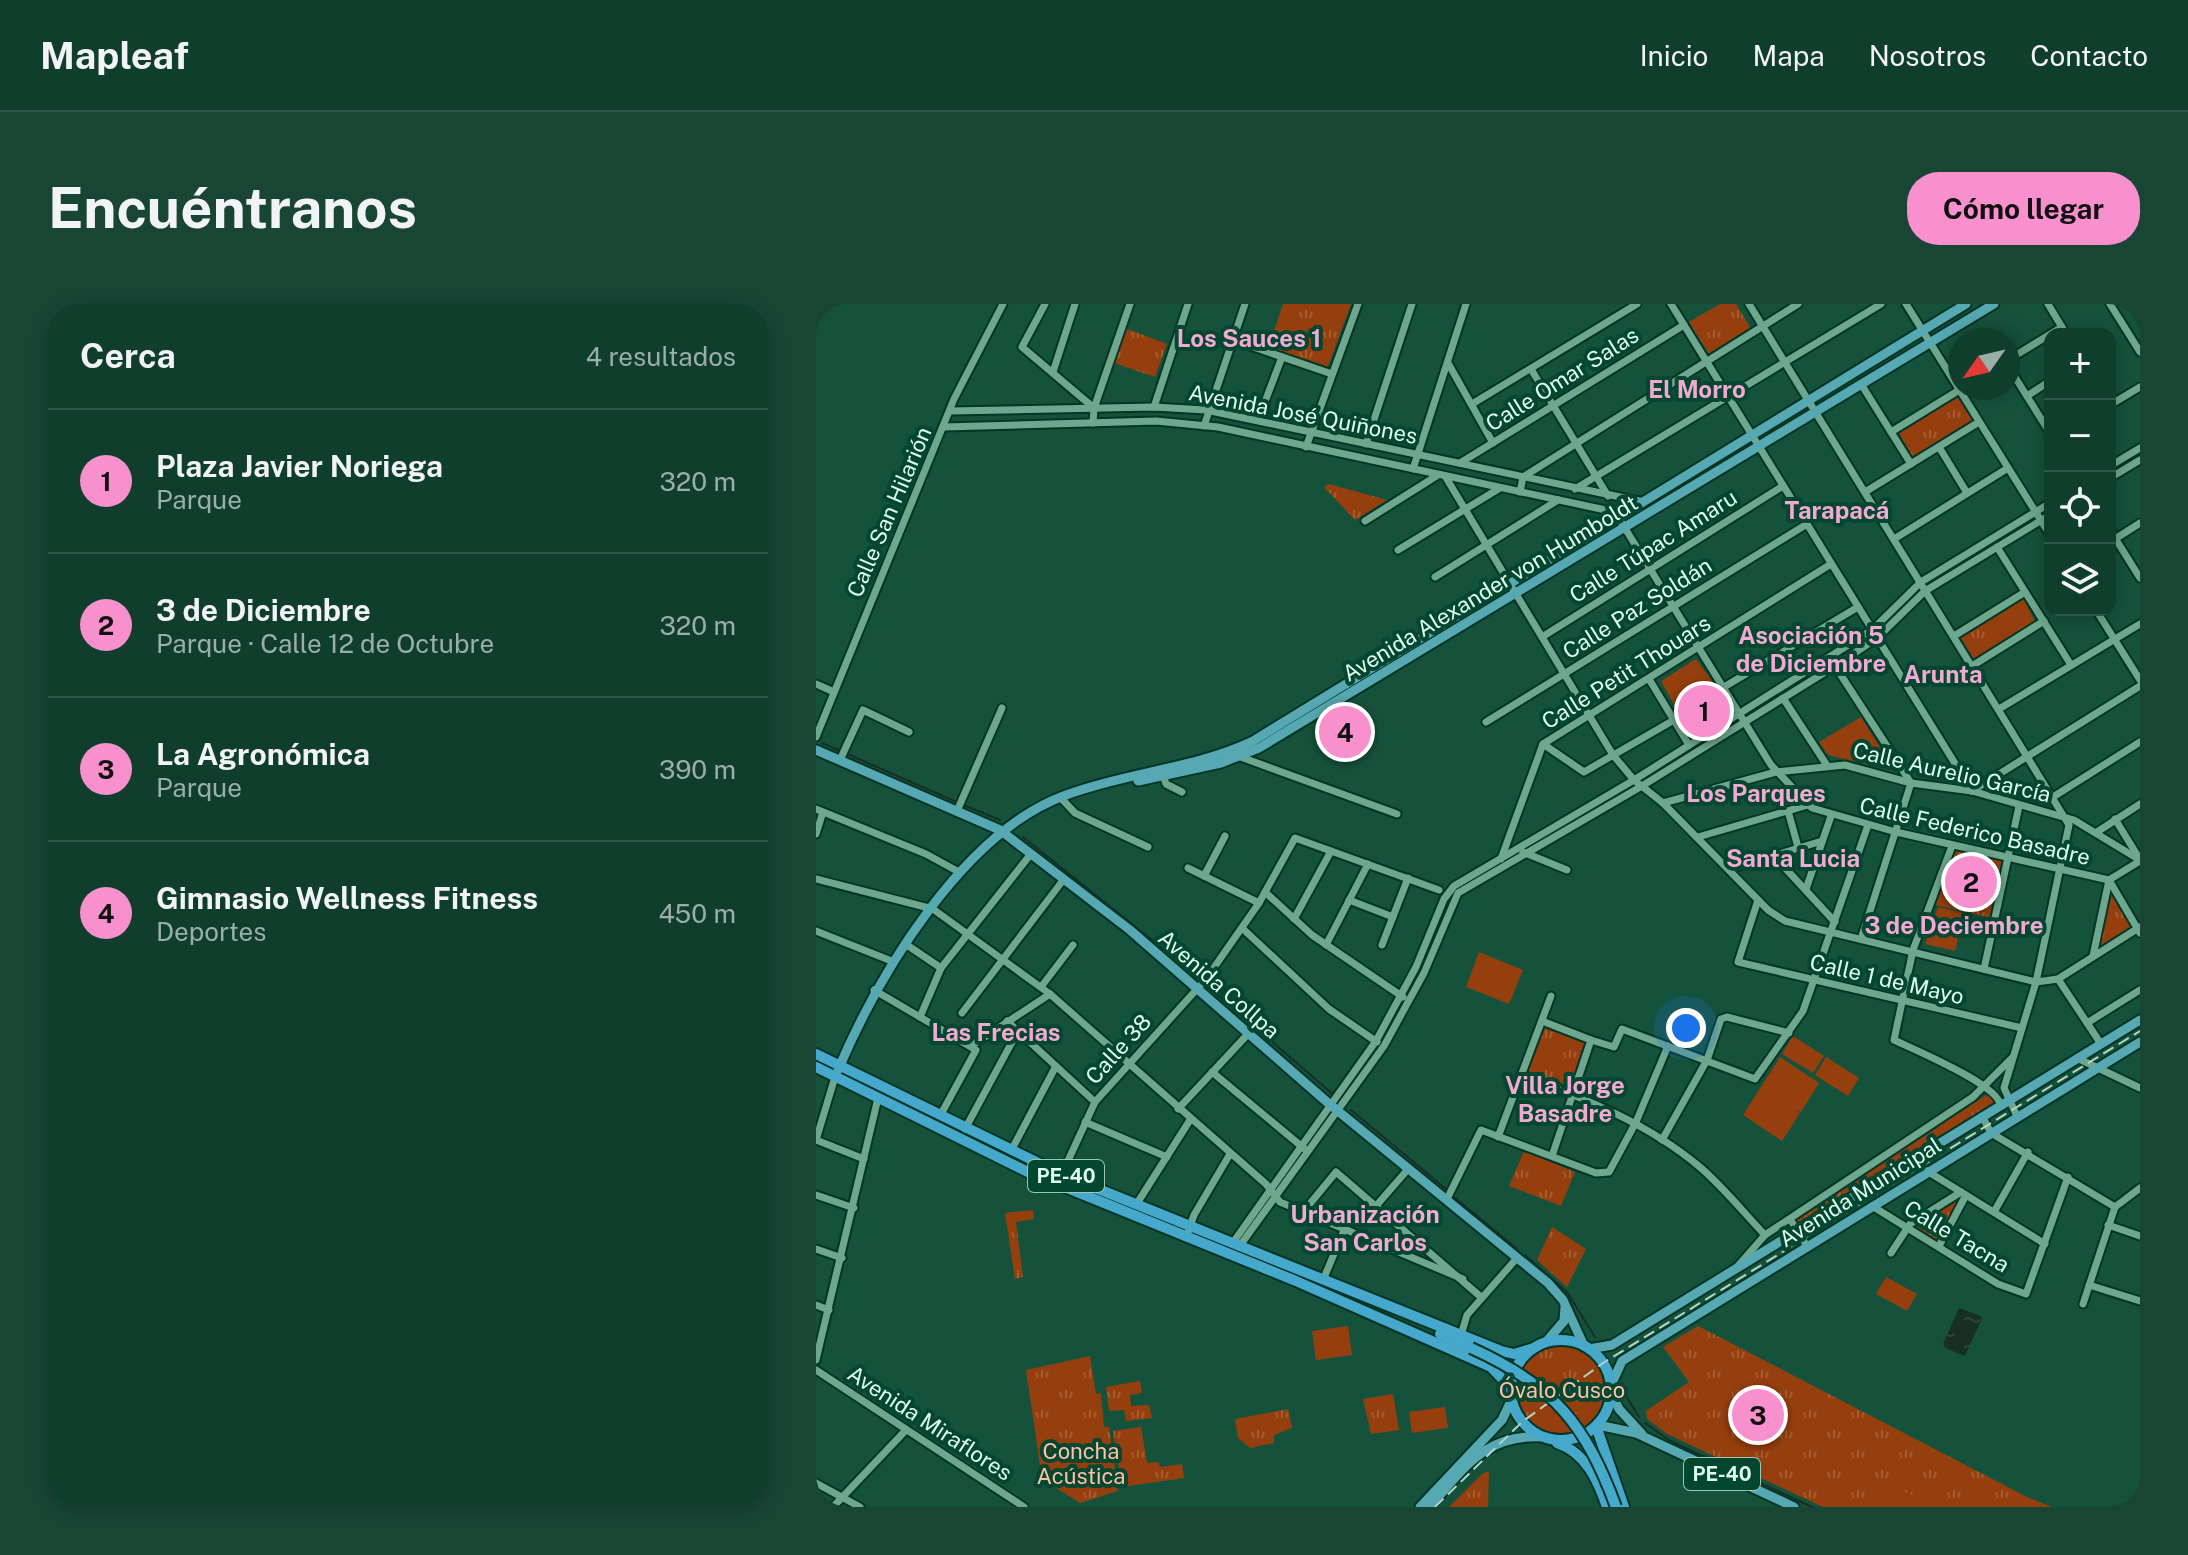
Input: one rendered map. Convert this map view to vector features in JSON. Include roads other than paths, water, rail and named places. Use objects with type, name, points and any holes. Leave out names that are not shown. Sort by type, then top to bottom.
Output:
[{"type":"highway","name":"PE-40","points":[[816,1054],[837,1072],[878,1098],[1491,1367],[1512,1394]]},
{"type":"highway","name":"PE-40","points":[[816,1067],[837,1072],[940,1116],[1011,1151],[1059,1180],[1136,1205],[1188,1233],[1235,1246],[1507,1353],[1534,1348]]},
{"type":"highway","points":[[1377,1303],[1518,1371],[1558,1402],[1587,1441],[1616,1507]]},
{"type":"highway","points":[[1375,1316],[1471,1348]]},
{"type":"highway","points":[[1546,1438],[1574,1439],[1597,1426],[1606,1414],[1611,1389],[1603,1363],[1586,1347],[1569,1341],[1546,1342],[1534,1348],[1515,1370],[1512,1394],[1522,1422],[1546,1438],[1581,1458],[1595,1477],[1607,1507]]},
{"type":"highway","points":[[1597,1426],[1624,1507]]},
{"type":"main road","name":"Avenida Alexander von Humboldt","points":[[837,1072],[874,990],[959,872],[1002,832],[1062,799],[1237,754],[1512,590],[1620,517],[1966,304]]},
{"type":"main road","name":"Avenida Alexander von Humboldt","points":[[1512,590],[1626,528],[1994,304]]},
{"type":"main road","name":"Avenida Collpa","points":[[816,750],[1002,832],[1130,930],[1248,1034],[1517,1258],[1563,1300],[1586,1347]]},
{"type":"main road","name":"Avenida Municipal","points":[[1586,1347],[1612,1345],[2140,1020]]},
{"type":"main road","name":"Avenida Municipal","points":[[1611,1389],[1622,1361],[2140,1042]]},
{"type":"main road","points":[[1546,1342],[1564,1321],[1563,1300]]},
{"type":"main road","name":"PE-40","points":[[1611,1389],[1619,1409],[1650,1441]]},
{"type":"main road","points":[[1420,1507],[1502,1420],[1512,1394]]},
{"type":"main road","name":"PE-40","points":[[1597,1426],[1628,1431],[1794,1507]]},
{"type":"main road","points":[[1429,1507],[1494,1444],[1517,1436],[1546,1438]]},
{"type":"street","name":"Calle San Hilarión","points":[[816,737],[950,411],[1003,304]]},
{"type":"street","points":[[1045,304],[1022,347],[1094,408]]},
{"type":"street","points":[[1053,372],[1075,304]]},
{"type":"street","points":[[1093,423],[1094,408],[1130,304]]},
{"type":"street","points":[[1154,407],[1188,304]]},
{"type":"street","points":[[1204,426],[1206,410],[1245,304]]},
{"type":"street","points":[[1306,447],[1358,304]]},
{"type":"street","points":[[1366,444],[1412,304]]},
{"type":"street","points":[[1413,469],[1466,304]]},
{"type":"street","points":[[1472,404],[1637,304]]},
{"type":"street","points":[[1671,304],[1972,791],[2140,683],[2100,616]]},
{"type":"street","points":[[1749,304],[2069,825],[2036,982],[2004,1088],[2004,1102]]},
{"type":"street","points":[[1520,492],[1523,477],[1798,304]]},
{"type":"street","points":[[1575,489],[1881,304]]},
{"type":"street","points":[[1906,304],[1948,370]]},
{"type":"street","points":[[2048,304],[2063,328]]},
{"type":"street","points":[[2110,304],[2140,352]]},
{"type":"street","name":"Calle Omar Salas","points":[[1460,463],[1684,325]]},
{"type":"street","points":[[1233,340],[1332,374]]},
{"type":"street","points":[[2020,356],[2044,342]]},
{"type":"street","points":[[1258,420],[1282,357]]},
{"type":"street","points":[[1448,363],[1493,443]]},
{"type":"street","points":[[1531,369],[1608,496]]},
{"type":"street","points":[[1861,384],[1911,464]]},
{"type":"street","points":[[2020,384],[2044,423]]},
{"type":"street","points":[[2027,396],[2044,385]]},
{"type":"street","points":[[2116,401],[2140,387]]},
{"type":"street","points":[[1891,432],[1948,397]]},
{"type":"street","points":[[1967,400],[2044,525]]},
{"type":"street","name":"Avenida José Quiñones","points":[[950,411],[1154,407],[1206,410],[1644,502]]},
{"type":"street","name":"Avenida José Quiñones","points":[[944,427],[1156,421],[1204,426],[1615,512],[1620,517]]},
{"type":"street","points":[[1865,492],[1979,422]]},
{"type":"street","points":[[1939,447],[1967,493]]},
{"type":"street","points":[[2116,462],[2140,448]]},
{"type":"street","points":[[2116,474],[2140,460]]},
{"type":"street","points":[[1894,539],[2008,468]]},
{"type":"street","points":[[1365,521],[1442,476],[1613,755],[1634,780],[1663,803],[1758,900],[1785,921],[2036,982],[2058,979],[2139,929],[2109,880]]},
{"type":"street","name":"Calle Túpac Amaru","points":[[1542,637],[1783,486]]},
{"type":"street","points":[[1398,550],[1500,488]]},
{"type":"street","points":[[1435,577],[1558,500]]},
{"type":"street","points":[[1336,1109],[1405,999],[1448,891],[1634,780],[1872,630],[1921,582],[2044,507]]},
{"type":"street","name":"Calle Federico Basadre","points":[[1620,517],[1776,772],[1808,805],[1831,816],[2109,880],[2140,860]]},
{"type":"street","points":[[1235,1246],[1275,1197],[1305,1150],[1384,1046],[1454,897],[1642,786],[1835,666],[1877,638],[1925,591],[2044,518]]},
{"type":"street","points":[[2116,538],[2140,523]]},
{"type":"street","name":"Calle Paz Soldán","points":[[1486,722],[1807,524]]},
{"type":"street","points":[[2116,541],[2140,578]]},
{"type":"street","points":[[1997,547],[2071,665]]},
{"type":"street","name":"Calle Petit Thouars","points":[[1501,859],[1543,744],[1831,564]]},
{"type":"street","points":[[1954,636],[2025,592]]},
{"type":"street","points":[[1724,687],[1858,607]]},
{"type":"street","points":[[1972,666],[2044,621]]},
{"type":"street","points":[[1999,709],[2140,624]]},
{"type":"street","points":[[1835,666],[1911,783],[1861,939]]},
{"type":"street","points":[[1649,679],[1689,745]]},
{"type":"street","points":[[816,684],[834,692]]},
{"type":"street","points":[[1783,698],[1826,764]]},
{"type":"street","points":[[957,811],[1002,708]]},
{"type":"street","points":[[840,760],[863,710],[909,732]]},
{"type":"street","points":[[1543,744],[1584,772],[1674,720]]},
{"type":"street","points":[[2053,797],[2140,742]]},
{"type":"street","points":[[1237,754],[1397,814]]},
{"type":"street","name":"Calle Aurelio García","points":[[1663,803],[1776,772],[1826,764],[1845,765],[1911,783],[1972,791],[2066,818],[2097,832],[2140,860]]},
{"type":"street","points":[[1162,774],[1166,784],[1182,792]]},
{"type":"street","points":[[1062,799],[1075,813],[1148,847]]},
{"type":"street","points":[[2097,832],[2140,804]]},
{"type":"street","points":[[1698,837],[1808,805]]},
{"type":"street","points":[[1984,969],[2019,806]]},
{"type":"street","points":[[816,834],[820,810],[926,854],[959,872]]},
{"type":"street","points":[[1788,811],[1798,847]]},
{"type":"street","points":[[1806,889],[1831,816]]},
{"type":"street","points":[[2115,819],[2140,860]]},
{"type":"street","points":[[1542,1021],[1614,1047],[1622,1029],[1755,1079],[1789,1033],[1815,982],[1868,825]]},
{"type":"street","points":[[1204,876],[1225,836]]},
{"type":"street","name":"Calle 38","points":[[1059,1180],[1095,1102],[1197,989],[1259,903],[1295,838],[1331,851]]},
{"type":"street","points":[[1730,869],[1822,841]]},
{"type":"street","points":[[1952,846],[1913,950],[1894,1040],[1982,1084],[1998,1095],[2017,1116]]},
{"type":"street","points":[[1517,849],[1567,870]]},
{"type":"street","points":[[1294,919],[1331,851],[1439,890]]},
{"type":"street","points":[[920,1017],[941,968],[1030,855]]},
{"type":"street","points":[[1773,855],[1835,922]]},
{"type":"street","points":[[1326,945],[1368,864]]},
{"type":"street","points":[[1188,868],[1259,903]]},
{"type":"street","points":[[1382,945],[1408,878]]},
{"type":"street","points":[[816,879],[933,909],[1050,994],[1270,1189],[1275,1197],[1463,1279]]},
{"type":"street","points":[[962,1013],[1064,879]]},
{"type":"street","points":[[2093,957],[2109,880]]},
{"type":"street","points":[[1265,892],[1326,945],[1405,999]]},
{"type":"street","points":[[1349,900],[1393,917]]},
{"type":"street","name":"Calle 1 de Mayo","points":[[1758,900],[1738,962],[2022,1028]]},
{"type":"street","points":[[1242,928],[1329,1009],[1384,1046]]},
{"type":"street","points":[[816,931],[894,962]]},
{"type":"street","points":[[907,945],[941,968]]},
{"type":"street","points":[[1041,987],[1073,945]]},
{"type":"street","points":[[2058,979],[2101,1044]]},
{"type":"street","points":[[874,990],[976,1050],[940,1116]]},
{"type":"street","points":[[2087,1023],[2140,990]]},
{"type":"street","points":[[971,1046],[1050,994]]},
{"type":"street","points":[[1498,1137],[1551,996]]},
{"type":"street","points":[[1662,1140],[1707,1060],[1720,1021],[1725,1017],[1789,1033]]},
{"type":"street","points":[[1007,1021],[1095,1102]]},
{"type":"street","points":[[965,1129],[1018,1031]]},
{"type":"street","points":[[1178,1109],[1248,1034]]},
{"type":"street","points":[[1552,1156],[1591,1040]]},
{"type":"street","points":[[1447,1199],[1478,1131],[1596,1173],[1609,1172],[1636,1122],[1668,1046]]},
{"type":"street","name":"Avenida Municipal","points":[[1737,1267],[1765,1235],[1973,1097],[1982,1084],[2013,1057]]},
{"type":"street","points":[[2077,1058],[2140,1088]]},
{"type":"street","points":[[1011,1151],[1056,1066]]},
{"type":"street","name":"Avenida Alexander von Humboldt","points":[[816,1140],[837,1072]]},
{"type":"street","points":[[1212,1072],[1305,1150]]},
{"type":"street","points":[[1521,1075],[1636,1122],[1702,1170],[1765,1235]]},
{"type":"street","points":[[816,1360],[878,1098]]},
{"type":"street","points":[[1982,1116],[1991,1133],[2028,1152],[2115,1207]]},
{"type":"street","points":[[1136,1205],[1190,1120]]},
{"type":"street","points":[[1085,1122],[1167,1157]]},
{"type":"street","points":[[816,1140],[864,1159]]},
{"type":"street","points":[[1235,1246],[1270,1189],[1305,1150]]},
{"type":"street","points":[[1994,1212],[2028,1152]]},
{"type":"street","points":[[1188,1233],[1194,1215],[1230,1154]]},
{"type":"street","points":[[1376,1206],[1409,1168]]},
{"type":"street","points":[[1927,1171],[2045,1244],[2068,1177]]},
{"type":"street","points":[[1304,1211],[1336,1172],[1481,1297]]},
{"type":"street","points":[[2083,1304],[2115,1207],[2140,1188]]},
{"type":"street","points":[[1891,1253],[1907,1227],[1964,1193]]},
{"type":"street","points":[[1939,1246],[1964,1193]]},
{"type":"street","points":[[816,1195],[854,1208]]},
{"type":"street","name":"Calle Tacna","points":[[1872,1206],[1998,1284],[2026,1294],[2045,1244]]},
{"type":"street","points":[[1790,1219],[1807,1246]]},
{"type":"street","points":[[2108,1225],[2140,1236]]},
{"type":"street","points":[[1323,1280],[1345,1228]]},
{"type":"street","points":[[816,1249],[842,1258]]},
{"type":"street","points":[[1461,1335],[1467,1315],[1517,1258]]},
{"type":"street","points":[[2089,1285],[2140,1301]]},
{"type":"street","points":[[816,1305],[829,1310]]},
{"type":"street","name":"Avenida Miraflores","points":[[816,1370],[1024,1507]]},
{"type":"street","points":[[833,1507],[906,1430]]},
{"type":"street","points":[[816,1483],[860,1507]]},
{"type":"street","points":[[1003,1507],[1010,1498]]},
{"type":"water","points":[[1959,1308],[1982,1319],[1965,1356],[1945,1348],[1943,1344]]},
{"type":"waterway","points":[[822,743],[957,802]]},
{"type":"waterway","points":[[966,806],[1000,820]]},
{"type":"waterway","points":[[1023,837],[1197,976]]},
{"type":"waterway","points":[[1212,990],[1335,1096]]},
{"type":"waterway","points":[[1351,1110],[1446,1189]]},
{"type":"waterway","points":[[1454,1197],[1516,1248]]},
{"type":"waterway","points":[[1525,1255],[1567,1292],[1595,1337]]},
{"type":"waterway","points":[[1626,1396],[1639,1417]]},
{"type":"waterway","points":[[1645,1423],[1669,1440],[1812,1507]]},
{"type":"railway","points":[[1435,1507],[1522,1422],[1603,1363],[2140,1031]]},
{"type":"place","name":"Plaza Javier Noriega","points":[[1704,711]]},
{"type":"place","name":"Gimnasio Wellness Fitness","points":[[1345,732]]},
{"type":"place","name":"3 de Diciembre","points":[[1971,882]]},
{"type":"place","name":"La Agronómica","points":[[1758,1415]]},
{"type":"district","name":"Los Sauces 1","points":[[1249,338]]},
{"type":"district","name":"El Morro","points":[[1697,389]]},
{"type":"district","name":"Tarapacá","points":[[1837,510]]},
{"type":"district","name":"Asociación 5 de Diciembre","points":[[1811,649]]},
{"type":"district","name":"Arunta","points":[[1943,674]]},
{"type":"district","name":"Los Parques","points":[[1756,793]]},
{"type":"district","name":"Santa Lucia","points":[[1793,858]]},
{"type":"district","name":"3 de Deciembre","points":[[1954,925]]},
{"type":"district","name":"Las Frecias","points":[[996,1032]]},
{"type":"district","name":"Villa Jorge Basadre","points":[[1565,1099]]},
{"type":"district","name":"Urbanización San Carlos","points":[[1365,1228]]},
{"type":"park label","name":"Óvalo Cusco","points":[[1562,1390]]},
{"type":"park label","name":"Concha Acústica","points":[[1081,1464]]}]
